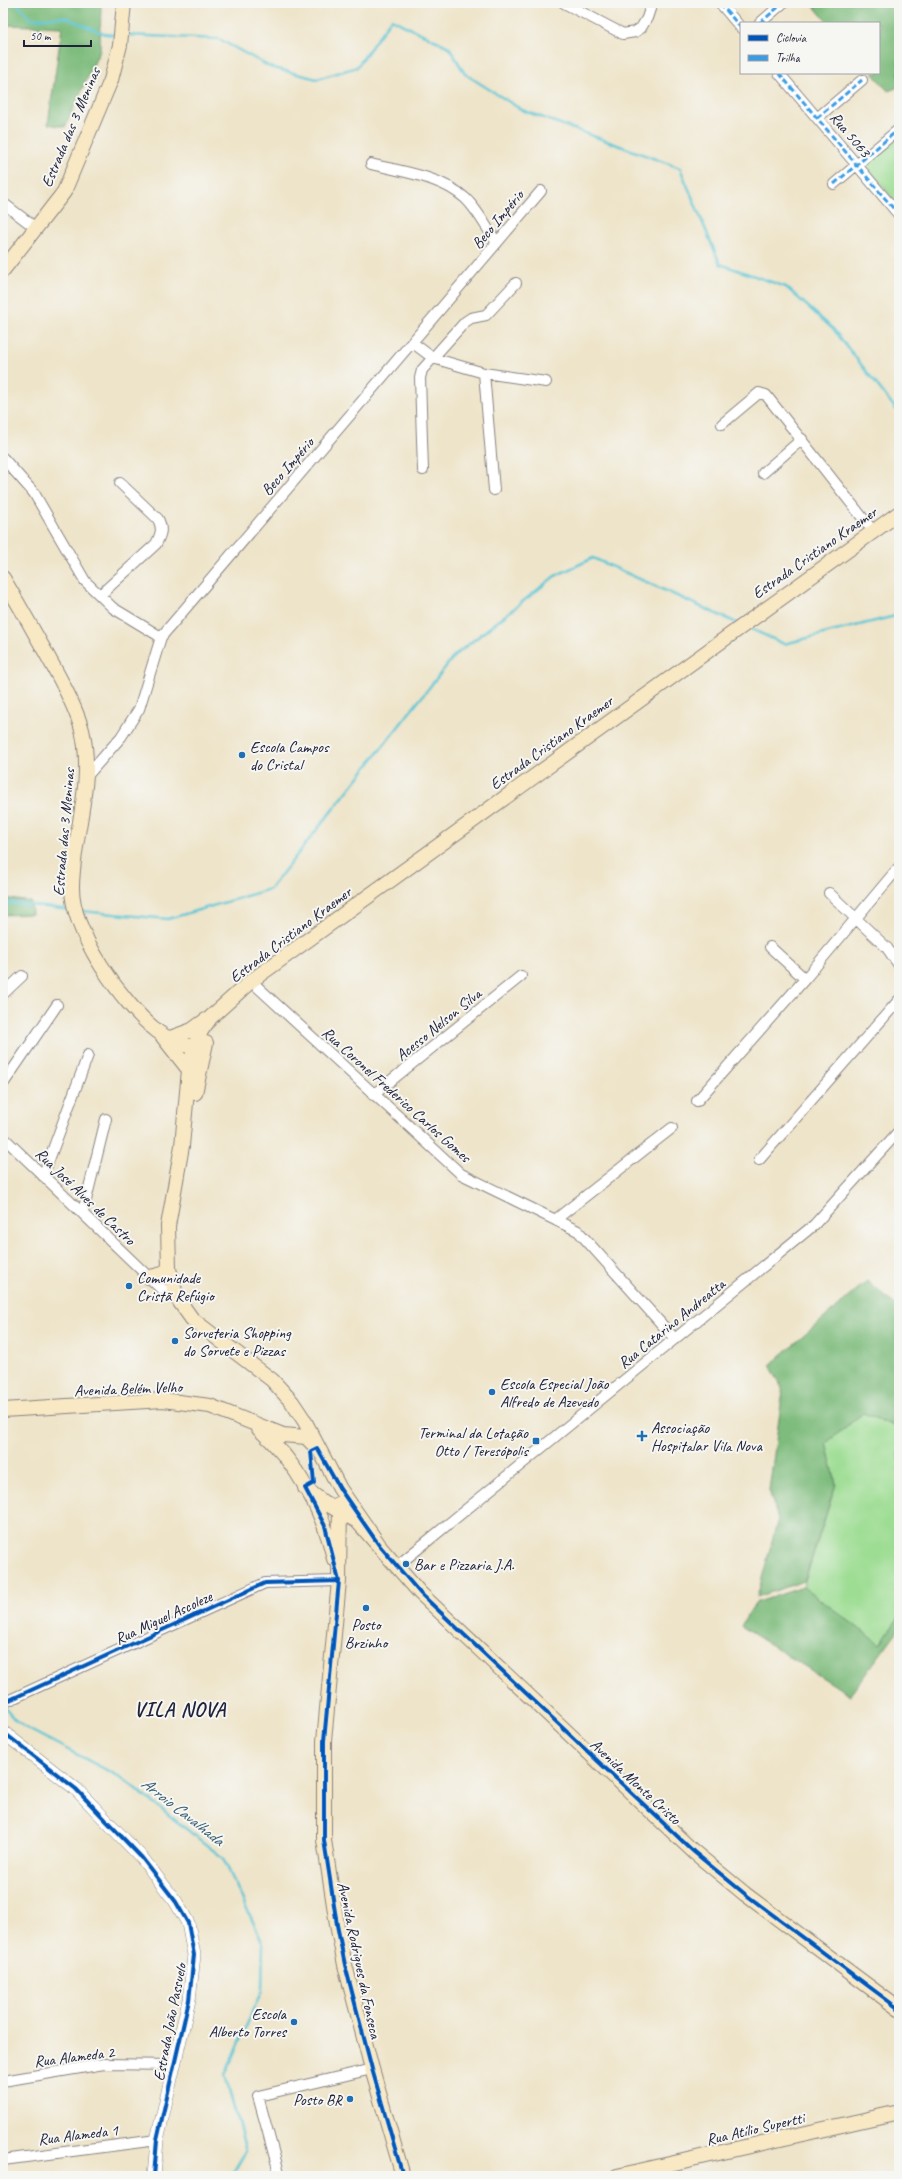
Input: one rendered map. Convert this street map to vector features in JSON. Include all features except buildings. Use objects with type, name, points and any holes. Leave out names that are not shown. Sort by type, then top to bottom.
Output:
[{"type":"main road","name":"Estrada das 3 Meninas","points":[[3,270],[37,229],[64,192],[110,80],[120,45],[124,3]]},
{"type":"main road","name":"Estrada Cristiano Kraemer","points":[[340,1489],[300,1414],[272,1380],[192,1319],[174,1291],[169,1269],[168,1226],[201,1031],[211,1017],[228,1004],[251,981],[752,617],[899,513]]},
{"type":"main road","name":"Estrada das 3 Meninas","points":[[3,578],[37,636],[72,702],[82,730],[86,777],[72,886],[74,906],[80,925],[99,960],[130,1005],[157,1031],[199,1050]]},
{"type":"main road","name":"Estrada Cristiano Kraemer","points":[[182,1146],[189,1070],[199,1050],[228,1004]]},
{"type":"main road","points":[[170,1038],[192,1030],[211,1017]]},
{"type":"main road","points":[[157,1031],[189,1070]]},
{"type":"main road","points":[[149,1277],[159,1276],[169,1269]]},
{"type":"main road","name":"Avenida Belém Velho","points":[[3,1410],[163,1400],[210,1406],[283,1435],[306,1437],[317,1448]]},
{"type":"main road","points":[[290,1463],[288,1451],[292,1436],[300,1424],[300,1414]]},
{"type":"main road","name":"Avenida Belém Velho","points":[[251,1422],[264,1433],[290,1463],[305,1488]]},
{"type":"main road","name":"Avenida Monte Cristo","points":[[305,1488],[323,1502],[357,1521],[420,1592],[694,1852],[733,1885],[899,2009]]},
{"type":"main road","name":"Avenida Rodrigues da Fonseca","points":[[305,1488],[325,1526],[339,1581]]},
{"type":"main road","name":"Avenida Monte Cristo","points":[[340,1489],[379,1545]]},
{"type":"main road","name":"Avenida Rodrigues da Fonseca","points":[[340,1489],[339,1581],[324,1741],[324,1840],[337,1926],[372,2069],[403,2176]]},
{"type":"main road","name":"Rua Atílio Supertti","points":[[617,2176],[899,2112]]},
{"type":"street","points":[[564,3],[623,34],[635,32],[641,28],[652,3]]},
{"type":"street","points":[[720,3],[740,27]]},
{"type":"street","points":[[761,22],[783,3]]},
{"type":"street","name":"Rua 5063","points":[[780,74],[899,215]]},
{"type":"street","points":[[817,118],[862,80]]},
{"type":"street","points":[[834,184],[899,129]]},
{"type":"street","points":[[371,164],[426,178],[452,188],[466,199],[497,243]]},
{"type":"street","name":"Beco Império","points":[[86,777],[121,737],[139,708],[161,637],[541,191]]},
{"type":"street","points":[[3,203],[37,229]]},
{"type":"street","points":[[424,470],[420,378],[422,370],[465,322],[472,318],[486,315],[516,283]]},
{"type":"street","points":[[413,343],[433,358],[484,373],[546,382]]},
{"type":"street","points":[[484,373],[494,490]]},
{"type":"street","points":[[722,424],[759,393],[763,393],[802,439],[873,531]]},
{"type":"street","points":[[763,473],[802,439]]},
{"type":"street","points":[[3,458],[34,493],[85,582],[113,608],[161,637]]},
{"type":"street","points":[[100,595],[156,544],[162,533],[162,526],[158,519],[120,483]]},
{"type":"street","points":[[697,1101],[805,979],[899,867]]},
{"type":"street","points":[[830,893],[887,948],[899,965]]},
{"type":"street","points":[[770,947],[805,979]]},
{"type":"street","points":[[3,994],[22,976]]},
{"type":"street","name":"Acesso Nelson Silva","points":[[373,1095],[521,976]]},
{"type":"street","name":"Rua Coronel Frederico Carlos Gomes","points":[[251,981],[373,1095],[461,1174],[578,1231],[675,1340]]},
{"type":"street","points":[[759,1160],[899,1000]]},
{"type":"street","points":[[3,1084],[57,1005]]},
{"type":"street","points":[[44,1176],[88,1055]]},
{"type":"street","points":[[83,1212],[106,1119]]},
{"type":"street","points":[[556,1220],[672,1128]]},
{"type":"street","name":"Rua Catarino Andreatta","points":[[397,1566],[814,1225],[899,1131]]},
{"type":"street","name":"Rua José Alves de Castro","points":[[3,1137],[83,1212],[149,1277],[174,1291]]},
{"type":"street","name":"Rua Miguel Ascoleze","points":[[3,1703],[265,1584],[339,1581]]},
{"type":"street","name":"Estrada João Passuelo","points":[[3,1732],[76,1789],[142,1858],[176,1902],[188,1924],[194,1955],[189,2000],[158,2140],[154,2176]]},
{"type":"street","name":"Rua Alameda 2","points":[[3,2081],[104,2064],[174,2065]]},
{"type":"street","points":[[280,2176],[258,2096],[372,2069]]},
{"type":"street","name":"Rua Alameda 1","points":[[3,2160],[158,2140]]},
{"type":"green space","points":[[3,3],[101,3],[100,50],[65,127],[48,124],[62,27],[3,25]]},
{"type":"green space","points":[[811,3],[899,3],[899,87],[888,91],[873,74],[880,74],[880,22],[827,22]]},
{"type":"green space","points":[[899,138],[899,206],[866,166]]},
{"type":"green space","points":[[3,898],[31,902],[32,914],[3,915]]},
{"type":"green space","points":[[867,1281],[899,1308],[899,1428],[863,1413],[826,1443],[836,1484],[804,1581],[757,1597],[778,1519],[769,1490],[783,1390],[770,1365]]},
{"type":"green space","points":[[863,1413],[899,1428],[899,1617],[880,1644],[803,1587],[836,1484],[826,1443]]},
{"type":"green space","points":[[803,1587],[880,1644],[899,1617],[899,1629],[850,1695],[741,1626],[755,1603]]},
{"type":"waterway","points":[[16,3],[31,19],[64,17],[105,34],[117,35]]},
{"type":"waterway","points":[[126,35],[219,39],[270,67],[317,79],[357,67],[391,19],[449,47],[465,74],[522,110],[680,168],[720,264],[786,287],[834,330],[899,413]]},
{"type":"waterway","points":[[81,911],[168,919],[270,889],[455,655],[555,576],[593,558],[739,624]]},
{"type":"waterway","points":[[749,628],[784,644],[899,615]]},
{"type":"waterway","points":[[3,902],[70,910]]},
{"type":"waterway","name":"Arroio Cavalhada","points":[[3,1706],[15,1720],[26,1728],[122,1778],[223,1858],[263,1943],[262,1990],[225,2075],[246,2151],[231,2176]]},
{"type":"marked path","points":[[720,3],[740,27]]},
{"type":"marked path","points":[[761,22],[783,3]]},
{"type":"marked path","points":[[780,74],[899,215]]},
{"type":"marked path","points":[[817,118],[862,80]]},
{"type":"marked path","points":[[834,184],[899,129]]},
{"type":"cycle path","points":[[403,2176],[372,2069],[345,1965],[337,1925],[324,1840],[324,1741],[339,1581],[325,1526],[305,1488],[314,1483],[311,1451],[317,1448],[340,1489],[379,1545],[420,1593],[694,1852],[745,1894],[899,2009]]},
{"type":"cycle path","points":[[3,1703],[265,1583],[339,1581]]},
{"type":"cycle path","points":[[3,1732],[76,1789],[142,1858],[176,1902],[188,1923],[194,1955],[189,2000],[157,2140],[154,2176]]},
{"type":"place","name":"Escola Campos do Cristal","points":[[242,755]]},
{"type":"place","name":"Comunidade Cristã Refúgio","points":[[129,1286]]},
{"type":"place","name":"Sorveteria Shopping do Sorvete e Pizzas","points":[[175,1341]]},
{"type":"place","name":"Escola Especial João Alfredo de Azevedo","points":[[492,1392]]},
{"type":"place","name":"Associação Hospitalar Vila Nova","points":[[642,1436]]},
{"type":"place","name":"Terminal da Lotação Otto / Teresópolis","points":[[536,1441]]},
{"type":"place","name":"Bar e Pizzaria J.A.","points":[[406,1564]]},
{"type":"place","name":"Posto Brzinho","points":[[366,1608]]},
{"type":"place","name":"Escola Alberto Torres","points":[[294,2022]]},
{"type":"place","name":"Posto BR","points":[[350,2099]]},
{"type":"district","name":"VILA NOVA","points":[[180,1709]]}]
